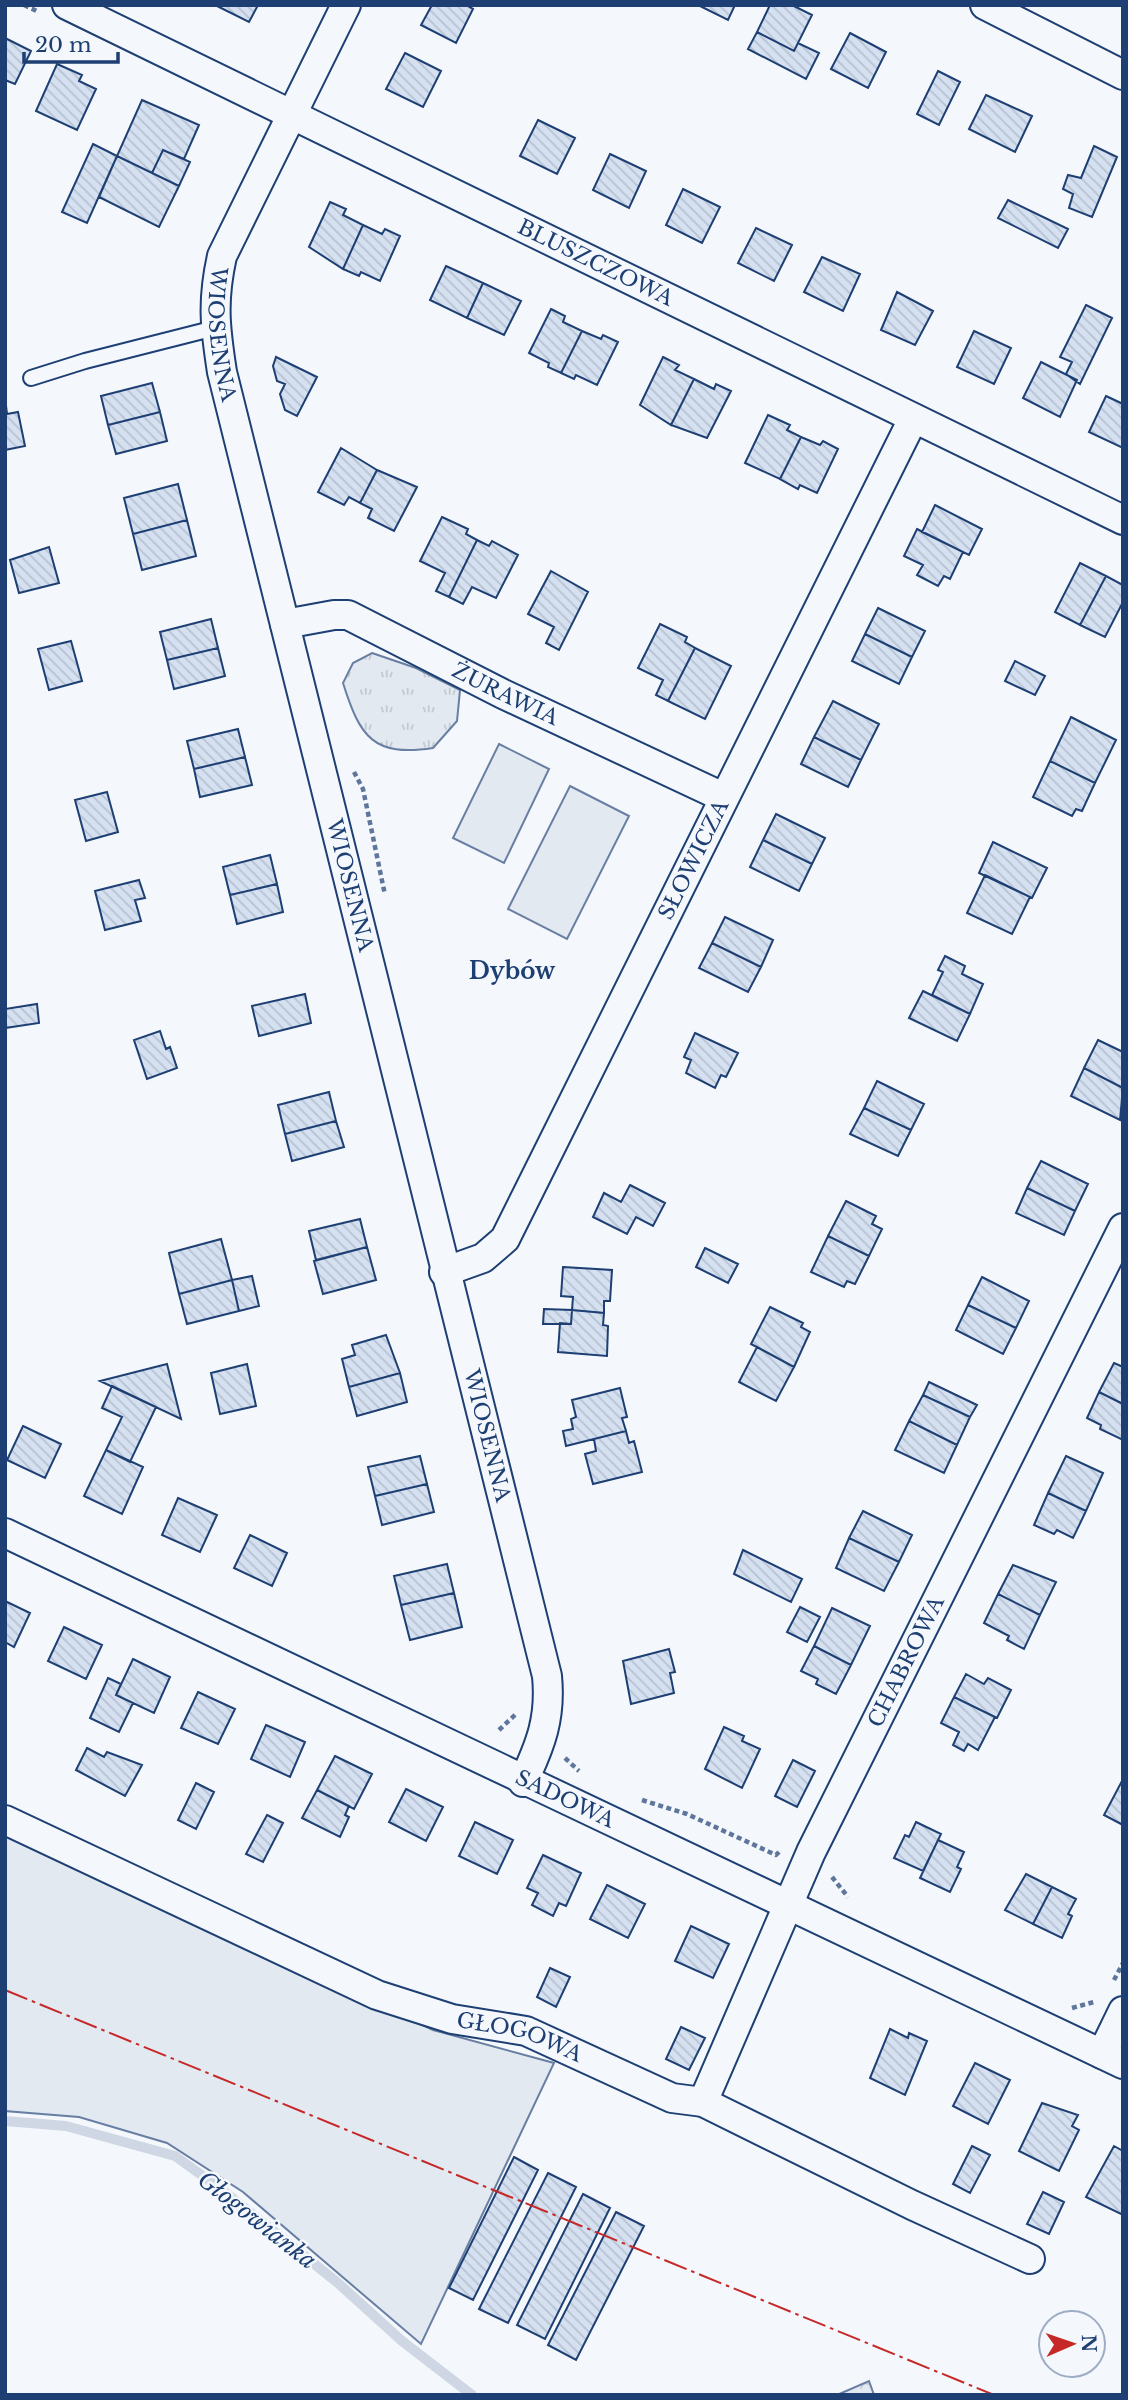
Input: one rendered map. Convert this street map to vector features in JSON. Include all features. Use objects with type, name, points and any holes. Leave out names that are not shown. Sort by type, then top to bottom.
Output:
[{"type":"street","name":"BLUSZCZOWA","points":[[67,5],[1123,520]]},
{"type":"street","name":"WIOSENNA","points":[[346,5],[222,256],[214,292],[215,328],[222,372],[444,1272],[547,1676],[550,1706],[539,1747],[523,1782]]},
{"type":"street","points":[[985,5],[1123,75]]},
{"type":"street","name":"SŁOWICZA","points":[[444,1272],[483,1258],[505,1240],[912,419]]},
{"type":"street","name":"ŻURAWIA","points":[[285,624],[348,615],[503,694],[723,797]]},
{"type":"street","name":"CHABROWA","points":[[703,2102],[811,1852],[1123,1228]]},
{"type":"street","name":"SADOWA","points":[[5,1534],[523,1782],[1112,2059]]},
{"type":"street","name":"GŁOGOWA","points":[[5,1820],[377,1995],[452,2019],[526,2031],[672,2098],[703,2102],[912,2205],[1030,2259]]},
{"type":"street","points":[[1110,2001],[1112,2059]]},
{"type":"lane","points":[[31,378],[85,361],[215,328]]},
{"type":"path","points":[[350,765],[363,789],[384,878],[386,904]]},
{"type":"path","points":[[687,1814],[776,1855],[792,1843],[835,1860],[832,1879],[844,1895],[856,1901]]},
{"type":"path","points":[[1060,2002],[1072,2008],[1110,2001],[1114,1980],[1123,1963]]},
{"type":"path","points":[[1114,1980],[1123,1985]]},
{"type":"green space","points":[[372,653],[416,668],[460,690],[457,721],[433,748],[413,750],[383,746],[363,730],[343,683],[353,663]]},
{"type":"green space","points":[[499,744],[549,769],[504,863],[453,838]]},
{"type":"green space","points":[[570,786],[629,816],[567,939],[508,909]]},
{"type":"green space","points":[[5,1831],[433,2030],[554,2063],[421,2344],[243,2192],[167,2143],[79,2117],[5,2111]]},
{"type":"green space","points":[[869,2381],[874,2395],[837,2395]]},
{"type":"building","points":[[215,5],[258,5],[249,22]]},
{"type":"building","points":[[432,5],[466,5],[473,9],[456,43],[421,25]]},
{"type":"building","points":[[698,5],[735,5],[728,20]]},
{"type":"building","points":[[770,5],[792,5],[812,15],[794,51],[757,32]]},
{"type":"building","points":[[757,32],[794,51],[798,43],[819,53],[806,79],[748,49]]},
{"type":"building","points":[[850,33],[886,52],[868,88],[831,69]]},
{"type":"building","points":[[5,38],[31,51],[15,84],[5,80]]},
{"type":"building","points":[[405,53],[441,71],[423,107],[386,89]]},
{"type":"building","points":[[57,64],[82,75],[79,81],[96,89],[77,130],[36,111]]},
{"type":"building","points":[[938,71],[960,82],[939,125],[917,114]]},
{"type":"building","points":[[986,95],[1032,116],[1015,152],[969,129]]},
{"type":"building","points":[[142,100],[199,125],[184,159],[163,150],[152,173],[117,156]]},
{"type":"building","points":[[538,120],[575,138],[557,174],[520,156]]},
{"type":"building","points":[[93,144],[117,156],[87,223],[62,212]]},
{"type":"building","points":[[1094,146],[1117,157],[1092,217],[1069,208],[1073,194],[1063,189],[1068,175],[1081,178]]},
{"type":"building","points":[[163,150],[190,162],[179,186],[152,173]]},
{"type":"building","points":[[610,154],[646,171],[629,208],[593,190]]},
{"type":"building","points":[[117,156],[179,186],[159,227],[99,197]]},
{"type":"building","points":[[683,189],[720,207],[702,243],[666,225]]},
{"type":"building","points":[[1008,200],[1068,229],[1058,248],[998,218]]},
{"type":"building","points":[[330,202],[346,209],[343,215],[363,225],[343,269],[309,247]]},
{"type":"building","points":[[363,225],[382,234],[385,229],[400,236],[380,281],[361,272],[359,276],[343,269]]},
{"type":"building","points":[[756,228],[792,245],[774,281],[738,263]]},
{"type":"building","points":[[822,257],[860,274],[843,311],[804,292]]},
{"type":"building","points":[[446,266],[483,283],[467,318],[430,300]]},
{"type":"building","points":[[483,283],[521,301],[504,335],[467,318]]},
{"type":"building","points":[[897,292],[933,311],[915,345],[881,330]]},
{"type":"building","points":[[1086,305],[1112,318],[1080,384],[1066,374],[1072,362],[1060,357]]},
{"type":"building","points":[[551,309],[565,316],[563,322],[582,331],[561,373],[548,367],[549,363],[529,353]]},
{"type":"building","points":[[582,331],[601,339],[603,335],[618,342],[597,385],[576,375],[574,379],[561,373]]},
{"type":"building","points":[[974,331],[1011,348],[994,384],[957,367]]},
{"type":"building","points":[[276,357],[317,377],[297,416],[285,410],[280,394],[285,384],[277,381],[273,366]]},
{"type":"building","points":[[663,357],[679,365],[675,370],[694,379],[671,425],[640,405]]},
{"type":"building","points":[[1041,362],[1077,380],[1060,417],[1023,398]]},
{"type":"building","points":[[694,379],[714,389],[716,384],[731,391],[707,438],[671,425]]},
{"type":"building","points":[[152,383],[160,412],[108,425],[101,396]]},
{"type":"building","points":[[1106,396],[1123,404],[1123,448],[1089,432]]},
{"type":"building","points":[[5,397],[7,414],[18,412],[25,446],[5,450]]},
{"type":"building","points":[[160,412],[167,441],[116,454],[108,425]]},
{"type":"building","points":[[768,415],[790,425],[787,430],[801,437],[780,479],[745,463]]},
{"type":"building","points":[[801,437],[820,445],[823,441],[838,449],[817,493],[800,485],[798,489],[780,479]]},
{"type":"building","points":[[341,448],[377,470],[360,503],[349,497],[344,505],[318,492]]},
{"type":"building","points":[[377,470],[417,487],[394,531],[368,518],[372,509],[360,503]]},
{"type":"building","points":[[178,484],[187,520],[133,534],[124,498]]},
{"type":"building","points":[[935,505],[982,529],[969,555],[922,532]]},
{"type":"building","points":[[442,517],[468,529],[466,534],[477,540],[449,597],[436,591],[445,573],[420,561]]},
{"type":"building","points":[[187,520],[196,556],[142,570],[133,534]]},
{"type":"building","points":[[917,529],[963,552],[950,579],[944,576],[938,586],[917,575],[923,565],[904,556]]},
{"type":"building","points":[[477,540],[489,546],[492,541],[518,555],[496,598],[472,587],[463,604],[449,597]]},
{"type":"building","points":[[49,547],[59,583],[19,593],[10,560]]},
{"type":"building","points":[[1080,563],[1106,576],[1080,625],[1055,612]]},
{"type":"building","points":[[551,571],[588,592],[559,650],[546,643],[554,627],[528,614]]},
{"type":"building","points":[[1106,576],[1123,585],[1123,602],[1105,637],[1080,625]]},
{"type":"building","points":[[878,608],[925,631],[912,657],[865,634]]},
{"type":"building","points":[[211,619],[218,648],[167,660],[160,632]]},
{"type":"building","points":[[660,624],[687,637],[685,642],[695,648],[668,701],[656,695],[663,680],[638,668]]},
{"type":"building","points":[[865,634],[912,657],[899,684],[852,661]]},
{"type":"building","points":[[71,641],[82,681],[49,690],[38,649]]},
{"type":"building","points":[[218,648],[225,676],[174,689],[167,660]]},
{"type":"building","points":[[695,648],[731,666],[705,719],[668,701]]},
{"type":"building","points":[[1015,661],[1045,676],[1035,695],[1005,681]]},
{"type":"building","points":[[833,701],[879,724],[861,760],[814,737]]},
{"type":"building","points":[[1071,717],[1116,740],[1095,783],[1050,761]]},
{"type":"building","points":[[238,729],[245,757],[194,769],[187,741]]},
{"type":"building","points":[[814,737],[861,760],[848,787],[801,764]]},
{"type":"building","points":[[245,757],[252,785],[200,797],[194,769]]},
{"type":"building","points":[[1050,761],[1095,783],[1082,811],[1076,809],[1072,816],[1033,797]]},
{"type":"building","points":[[107,792],[118,832],[86,841],[75,800]]},
{"type":"building","points":[[776,814],[825,838],[812,864],[763,840]]},
{"type":"building","points":[[763,840],[812,864],[799,891],[750,867]]},
{"type":"building","points":[[993,842],[1047,868],[1032,898],[979,873]]},
{"type":"building","points":[[270,855],[277,884],[230,895],[223,867]]},
{"type":"building","points":[[985,875],[1030,897],[1012,934],[967,913]]},
{"type":"building","points":[[139,880],[145,898],[135,900],[141,921],[105,930],[95,891]]},
{"type":"building","points":[[277,884],[283,912],[237,924],[230,895]]},
{"type":"building","points":[[725,917],[773,940],[761,967],[712,943]]},
{"type":"building","points":[[712,943],[761,967],[748,992],[699,968]]},
{"type":"building","points":[[945,956],[965,966],[962,974],[983,984],[970,1014],[932,995],[943,972],[938,970]]},
{"type":"building","points":[[923,991],[970,1014],[957,1041],[909,1018]]},
{"type":"building","points":[[305,994],[311,1023],[259,1036],[252,1006]]},
{"type":"building","points":[[37,1004],[39,1023],[5,1028],[5,1009]]},
{"type":"building","points":[[160,1031],[166,1049],[170,1047],[177,1068],[147,1079],[134,1040]]},
{"type":"building","points":[[695,1033],[738,1053],[726,1077],[721,1075],[715,1088],[686,1073],[691,1060],[684,1057]]},
{"type":"building","points":[[1098,1040],[1123,1052],[1123,1088],[1084,1068]]},
{"type":"building","points":[[1084,1068],[1123,1088],[1120,1120],[1071,1096]]},
{"type":"building","points":[[877,1081],[924,1104],[911,1130],[864,1108]]},
{"type":"building","points":[[329,1092],[336,1121],[285,1134],[278,1105]]},
{"type":"building","points":[[864,1108],[911,1130],[898,1156],[850,1134]]},
{"type":"building","points":[[336,1121],[344,1147],[292,1161],[285,1134]]},
{"type":"building","points":[[1041,1161],[1088,1184],[1075,1211],[1027,1188]]},
{"type":"building","points":[[630,1185],[665,1203],[653,1226],[636,1217],[627,1234],[593,1217],[604,1193],[621,1202]]},
{"type":"building","points":[[1027,1188],[1075,1211],[1064,1235],[1016,1213]]},
{"type":"building","points":[[846,1201],[876,1216],[872,1224],[882,1229],[869,1256],[828,1236]]},
{"type":"building","points":[[360,1219],[367,1247],[316,1260],[309,1231]]},
{"type":"building","points":[[828,1236],[869,1256],[855,1284],[847,1281],[844,1287],[811,1272]]},
{"type":"building","points":[[221,1239],[232,1280],[179,1294],[169,1253]]},
{"type":"building","points":[[367,1247],[376,1280],[323,1294],[314,1261]]},
{"type":"building","points":[[705,1248],[738,1264],[728,1283],[696,1267]]},
{"type":"building","points":[[563,1267],[612,1270],[610,1301],[604,1301],[604,1313],[572,1310],[573,1297],[561,1296]]},
{"type":"building","points":[[252,1276],[259,1306],[239,1311],[232,1280]]},
{"type":"building","points":[[982,1277],[1029,1301],[1016,1328],[968,1305]]},
{"type":"building","points":[[232,1280],[239,1311],[187,1324],[179,1294]]},
{"type":"building","points":[[968,1305],[1016,1328],[1003,1354],[956,1330]]},
{"type":"building","points":[[770,1307],[803,1323],[801,1327],[810,1332],[794,1367],[751,1344]]},
{"type":"building","points":[[544,1309],[572,1310],[571,1324],[543,1324]]},
{"type":"building","points":[[572,1310],[604,1313],[603,1325],[608,1326],[607,1356],[558,1352],[560,1323],[571,1324]]},
{"type":"building","points":[[386,1335],[400,1373],[349,1387],[342,1359],[355,1355],[352,1345]]},
{"type":"building","points":[[757,1347],[794,1367],[776,1401],[739,1382]]},
{"type":"building","points":[[1114,1363],[1123,1367],[1123,1404],[1099,1392]]},
{"type":"building","points":[[167,1364],[181,1419],[100,1381]]},
{"type":"building","points":[[247,1364],[256,1406],[220,1414],[211,1373]]},
{"type":"building","points":[[400,1373],[407,1402],[357,1416],[349,1387]]},
{"type":"building","points":[[929,1382],[977,1405],[970,1417],[923,1395]]},
{"type":"building","points":[[112,1386],[156,1407],[130,1462],[106,1450],[122,1417],[102,1408]]},
{"type":"building","points":[[620,1388],[627,1417],[622,1418],[626,1431],[566,1446],[563,1431],[573,1429],[571,1419],[576,1417],[572,1400]]},
{"type":"building","points":[[1099,1392],[1123,1404],[1123,1440],[1100,1429],[1101,1425],[1087,1418]]},
{"type":"building","points":[[923,1395],[970,1417],[957,1445],[909,1421]]},
{"type":"building","points":[[909,1421],[957,1445],[944,1473],[895,1450]]},
{"type":"building","points":[[23,1426],[61,1444],[45,1478],[7,1460]]},
{"type":"building","points":[[626,1431],[629,1443],[634,1441],[642,1472],[593,1484],[585,1454],[596,1451],[594,1439]]},
{"type":"building","points":[[106,1450],[143,1467],[122,1514],[84,1496]]},
{"type":"building","points":[[420,1456],[427,1484],[375,1496],[368,1467]]},
{"type":"building","points":[[1066,1456],[1103,1473],[1086,1511],[1048,1493]]},
{"type":"building","points":[[427,1484],[434,1512],[382,1525],[375,1496]]},
{"type":"building","points":[[1048,1493],[1086,1511],[1073,1538],[1057,1530],[1054,1534],[1034,1525]]},
{"type":"building","points":[[178,1498],[217,1515],[200,1552],[162,1535]]},
{"type":"building","points":[[863,1511],[912,1535],[899,1562],[849,1538]]},
{"type":"building","points":[[250,1535],[287,1553],[272,1586],[234,1568]]},
{"type":"building","points":[[849,1538],[899,1562],[884,1591],[836,1568]]},
{"type":"building","points":[[743,1550],[802,1579],[791,1602],[734,1574]]},
{"type":"building","points":[[447,1564],[454,1593],[401,1605],[394,1576]]},
{"type":"building","points":[[1013,1565],[1056,1582],[1040,1615],[998,1594]]},
{"type":"building","points":[[454,1593],[462,1627],[410,1640],[401,1605]]},
{"type":"building","points":[[998,1594],[1040,1615],[1024,1649],[1007,1640],[1009,1636],[984,1623]]},
{"type":"building","points":[[5,1601],[30,1613],[14,1647],[5,1642]]},
{"type":"building","points":[[800,1607],[820,1617],[807,1642],[787,1632]]},
{"type":"building","points":[[832,1608],[870,1626],[851,1665],[814,1646]]},
{"type":"building","points":[[64,1627],[102,1645],[86,1679],[48,1661]]},
{"type":"building","points":[[814,1646],[851,1665],[836,1694],[816,1684],[818,1679],[801,1671]]},
{"type":"building","points":[[669,1649],[675,1672],[670,1673],[674,1693],[631,1704],[623,1661]]},
{"type":"building","points":[[133,1659],[170,1677],[154,1713],[116,1695]]},
{"type":"building","points":[[966,1674],[984,1684],[988,1678],[1011,1690],[997,1718],[954,1697]]},
{"type":"building","points":[[108,1678],[121,1684],[116,1695],[133,1703],[119,1732],[90,1718]]},
{"type":"building","points":[[198,1692],[235,1709],[218,1744],[181,1728]]},
{"type":"building","points":[[954,1697],[995,1717],[978,1750],[968,1744],[964,1751],[953,1745],[959,1732],[941,1723]]},
{"type":"building","points":[[266,1725],[305,1742],[290,1777],[251,1759]]},
{"type":"building","points":[[724,1727],[744,1736],[742,1741],[760,1749],[742,1788],[705,1769]]},
{"type":"building","points":[[87,1748],[104,1757],[107,1752],[142,1765],[125,1796],[76,1770]]},
{"type":"building","points":[[335,1756],[372,1774],[354,1809],[317,1790]]},
{"type":"building","points":[[793,1760],[815,1771],[797,1807],[775,1796]]},
{"type":"building","points":[[1123,1781],[1123,1825],[1104,1815]]},
{"type":"building","points":[[196,1783],[214,1792],[196,1829],[178,1820]]},
{"type":"building","points":[[406,1789],[443,1807],[426,1841],[389,1822]]},
{"type":"building","points":[[317,1790],[349,1806],[345,1815],[349,1817],[340,1837],[302,1818]]},
{"type":"building","points":[[267,1815],[283,1823],[263,1862],[246,1854]]},
{"type":"building","points":[[475,1822],[513,1840],[497,1874],[459,1856]]},
{"type":"building","points":[[916,1822],[941,1834],[923,1871],[894,1858],[905,1835],[909,1837]]},
{"type":"building","points":[[938,1840],[964,1852],[957,1867],[961,1869],[950,1892],[920,1878]]},
{"type":"building","points":[[543,1855],[581,1873],[566,1906],[559,1903],[553,1916],[532,1905],[538,1893],[527,1888]]},
{"type":"building","points":[[1026,1874],[1052,1887],[1033,1924],[1005,1910]]},
{"type":"building","points":[[607,1885],[645,1904],[628,1938],[590,1919]]},
{"type":"building","points":[[1052,1887],[1076,1899],[1068,1914],[1072,1916],[1062,1938],[1033,1924]]},
{"type":"building","points":[[691,1926],[729,1944],[713,1978],[675,1961]]},
{"type":"building","points":[[550,1968],[570,1977],[556,2007],[537,1997]]},
{"type":"building","points":[[681,2027],[705,2038],[689,2070],[666,2059]]},
{"type":"building","points":[[890,2029],[908,2038],[909,2033],[927,2041],[905,2095],[870,2078]]},
{"type":"building","points":[[975,2063],[1010,2080],[988,2124],[953,2106]]},
{"type":"building","points":[[1042,2103],[1078,2115],[1072,2126],[1079,2130],[1059,2171],[1019,2151]]},
{"type":"building","points":[[972,2146],[990,2155],[970,2193],[953,2184]]},
{"type":"building","points":[[1114,2146],[1123,2151],[1123,2215],[1086,2197]]},
{"type":"building","points":[[514,2157],[538,2170],[473,2300],[449,2288]]},
{"type":"building","points":[[548,2173],[576,2187],[508,2323],[479,2309]]},
{"type":"building","points":[[1043,2192],[1064,2202],[1049,2234],[1027,2224]]},
{"type":"building","points":[[583,2194],[610,2208],[545,2339],[517,2325]]},
{"type":"building","points":[[616,2212],[644,2226],[576,2360],[548,2345]]},
{"type":"waterway","name":"Głogowianka","points":[[5,2121],[66,2126],[175,2156],[221,2189],[338,2283],[402,2341],[472,2395]]},
{"type":"power","points":[[5,1990],[994,2395]]},
{"type":"district","name":"Dybów","points":[[512,971]]}]
